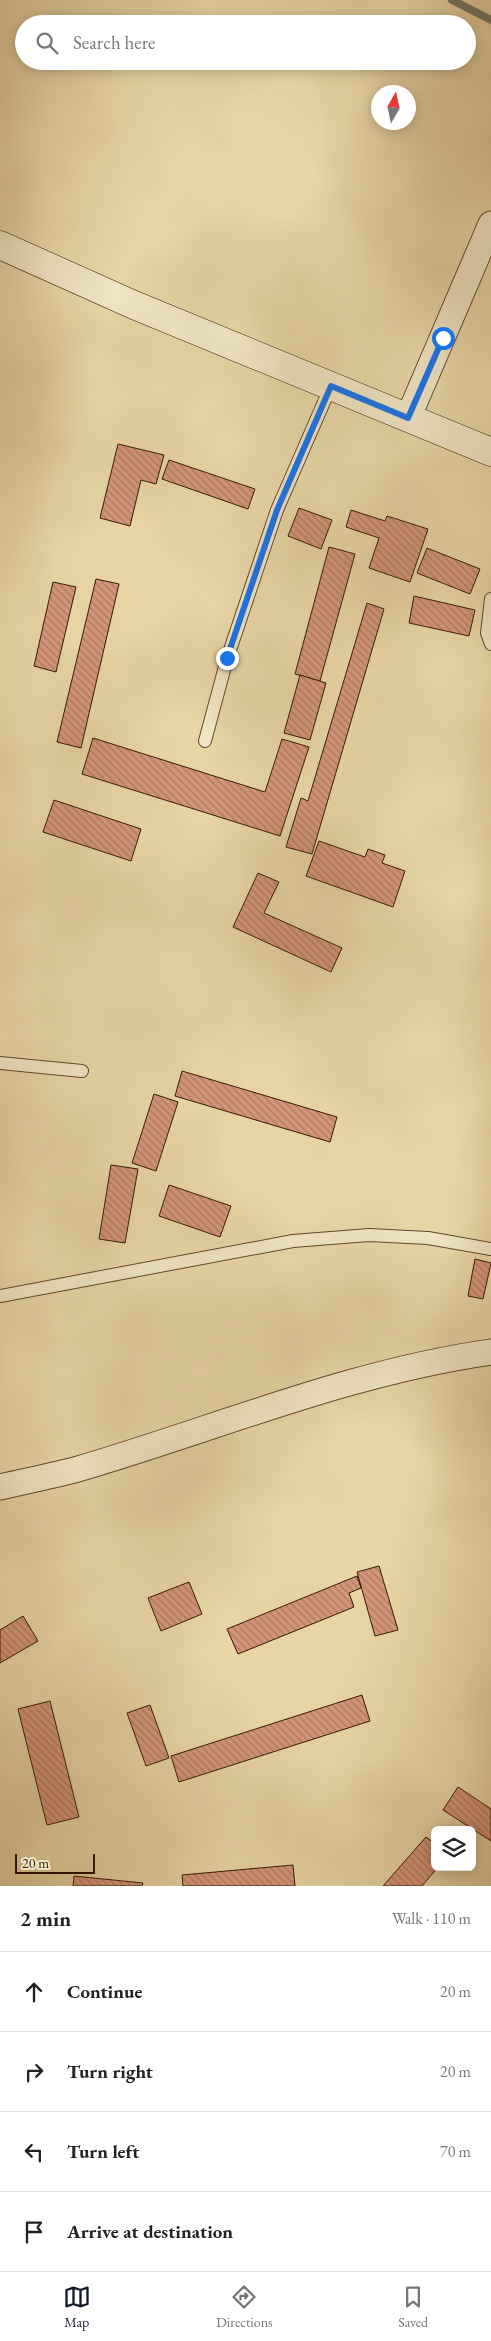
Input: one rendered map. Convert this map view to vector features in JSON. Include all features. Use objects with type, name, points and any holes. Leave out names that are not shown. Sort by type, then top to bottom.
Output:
[{"type":"street","points":[[408,418],[491,224]]},
{"type":"street","points":[[0,245],[134,305],[491,452]]},
{"type":"street","points":[[0,1487],[76,1469],[388,1372],[441,1359],[491,1352]]},
{"type":"lane","points":[[205,741],[227,658],[277,510],[331,386]]},
{"type":"lane","points":[[491,599],[487,633],[491,644]]},
{"type":"lane","points":[[0,1063],[82,1071]]},
{"type":"lane","points":[[0,1296],[293,1241],[379,1235],[428,1238],[491,1249]]},
{"type":"building","points":[[118,444],[164,455],[156,484],[141,480],[130,526],[100,518]]},
{"type":"building","points":[[169,460],[255,489],[248,509],[162,479]]},
{"type":"building","points":[[299,508],[332,520],[321,549],[288,536]]},
{"type":"building","points":[[351,510],[385,521],[387,516],[428,529],[410,582],[369,568],[379,538],[346,527]]},
{"type":"building","points":[[329,547],[355,554],[320,681],[295,674]]},
{"type":"building","points":[[427,548],[480,569],[470,594],[417,573]]},
{"type":"building","points":[[96,579],[119,584],[81,748],[57,742]]},
{"type":"building","points":[[53,582],[76,587],[56,672],[34,666]]},
{"type":"building","points":[[414,596],[475,610],[469,636],[409,623]]},
{"type":"building","points":[[367,603],[384,609],[312,854],[286,847],[301,798],[308,801]]},
{"type":"building","points":[[300,675],[326,683],[310,740],[284,733]]},
{"type":"building","points":[[93,738],[265,792],[282,739],[309,747],[280,836],[82,774]]},
{"type":"building","points":[[54,800],[141,829],[131,861],[43,832]]},
{"type":"building","points":[[319,841],[365,857],[368,849],[385,855],[382,863],[405,871],[393,907],[306,876]]},
{"type":"building","points":[[258,873],[279,882],[264,913],[342,948],[331,972],[233,927]]},
{"type":"building","points":[[182,1071],[337,1117],[330,1142],[175,1096]]},
{"type":"building","points":[[154,1094],[178,1102],[156,1171],[132,1163]]},
{"type":"building","points":[[111,1165],[138,1169],[125,1243],[99,1239]]},
{"type":"building","points":[[169,1185],[231,1206],[220,1237],[159,1216]]},
{"type":"building","points":[[475,1259],[491,1263],[483,1299],[468,1296]]},
{"type":"building","points":[[379,1566],[398,1630],[375,1636],[357,1572]]},
{"type":"building","points":[[357,1576],[361,1588],[349,1593],[354,1607],[238,1654],[227,1629]]},
{"type":"building","points":[[189,1582],[202,1614],[161,1631],[148,1598]]},
{"type":"building","points":[[23,1616],[38,1641],[0,1663],[0,1630]]},
{"type":"building","points":[[362,1695],[370,1721],[179,1782],[171,1756]]},
{"type":"building","points":[[50,1701],[79,1817],[47,1825],[18,1709]]},
{"type":"building","points":[[150,1705],[169,1758],[146,1766],[127,1713]]},
{"type":"building","points":[[458,1787],[491,1809],[491,1841],[476,1831],[476,1826],[468,1826],[443,1810]]},
{"type":"building","points":[[426,1837],[431,1841],[431,1871],[435,1871],[422,1886],[383,1886]]},
{"type":"building","points":[[293,1865],[295,1886],[183,1886],[182,1875]]},
{"type":"building","points":[[74,1876],[143,1883],[142,1886],[73,1886]]},
{"type":"waterway","points":[[452,0],[491,20]]},
{"type":"route","points":[[227,658],[277,510],[331,386],[408,418],[443,338]]}]
